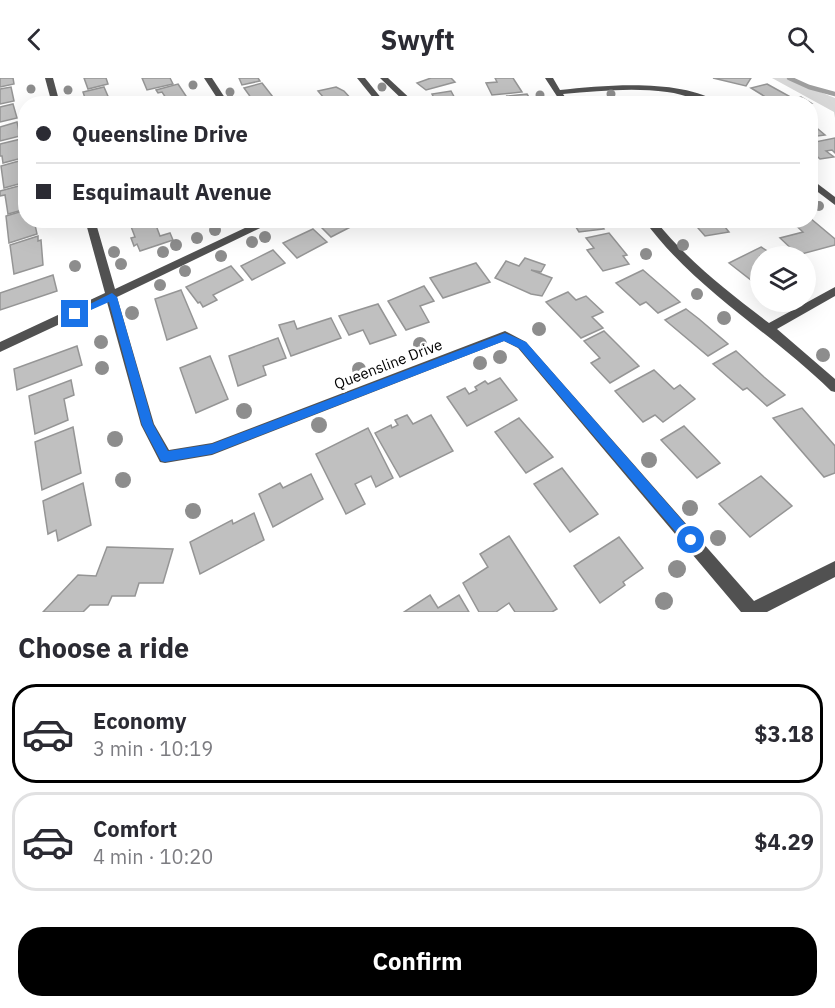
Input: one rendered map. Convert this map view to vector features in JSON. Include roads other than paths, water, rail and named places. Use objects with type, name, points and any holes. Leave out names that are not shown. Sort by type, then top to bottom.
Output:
[{"type":"street","points":[[49,78],[54,96]]},
{"type":"street","points":[[208,78],[220,96]]},
{"type":"street","points":[[360,78],[375,96]]},
{"type":"street","points":[[384,78],[403,96]]},
{"type":"street","points":[[549,78],[561,96]]},
{"type":"street","points":[[559,92],[613,86],[687,93],[695,96]]},
{"type":"street","points":[[818,188],[835,202]]},
{"type":"street","name":"Queensline Drive","points":[[92,228],[148,425],[165,457],[212,449],[505,336],[522,345],[752,612]]},
{"type":"street","points":[[0,347],[112,297],[252,228]]},
{"type":"street","points":[[655,228],[674,253],[769,328],[835,387]]},
{"type":"street","points":[[769,328],[835,291]]},
{"type":"street","points":[[752,612],[835,569]]},
{"type":"waterway","points":[[789,78],[809,87],[835,94]]}]
